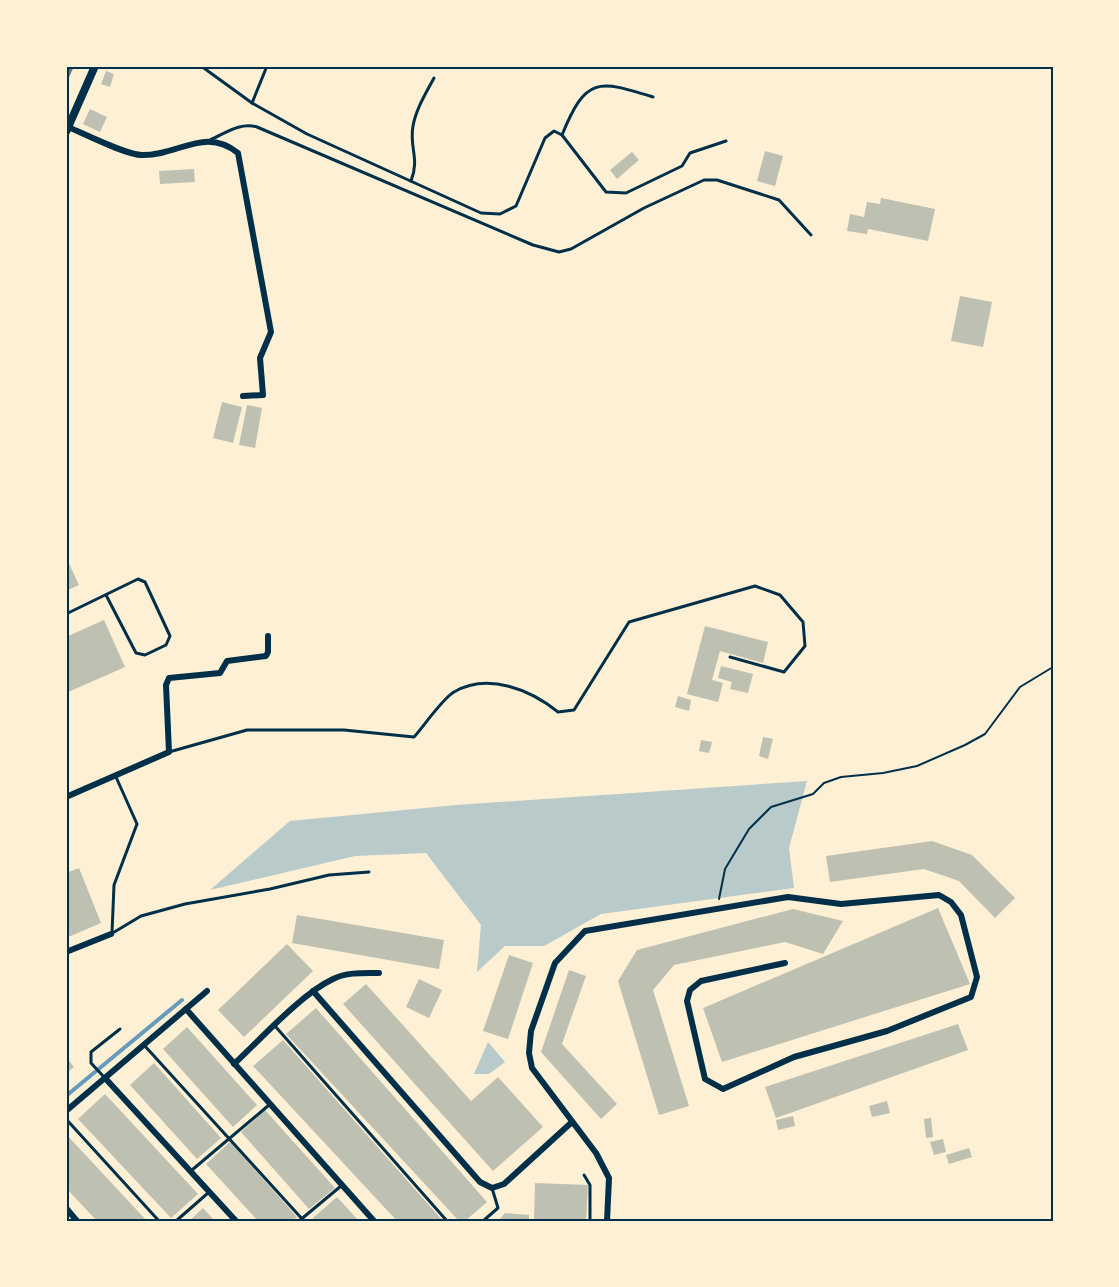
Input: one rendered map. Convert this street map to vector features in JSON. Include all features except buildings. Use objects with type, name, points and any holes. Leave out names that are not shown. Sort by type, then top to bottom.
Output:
[{"type":"street","points":[[95,66],[67,130],[140,155],[162,153],[210,140],[227,143],[238,153],[272,332],[260,358],[263,395],[243,396]]},
{"type":"street","points":[[66,797],[169,752],[166,685],[170,678],[220,673],[227,661],[266,656],[268,636]]},
{"type":"street","points":[[607,1221],[609,1178],[596,1153],[532,1068],[530,1053],[531,1031],[555,963],[585,931],[788,897],[841,904],[939,895],[951,902],[961,915],[977,977],[970,997],[887,1032],[794,1058],[723,1089],[705,1079],[687,1001],[690,990],[701,981],[784,963]]},
{"type":"street","points":[[66,952],[111,934]]},
{"type":"street","points":[[234,1064],[313,991],[334,978],[351,973],[379,973]]},
{"type":"street","points":[[66,1111],[207,991]]},
{"type":"street","points":[[313,991],[480,1182],[492,1188],[504,1184],[572,1122]]},
{"type":"street","points":[[186,1009],[374,1221]]},
{"type":"street","points":[[105,1078],[236,1221]]},
{"type":"street","points":[[66,1208],[77,1221]]},
{"type":"lane","points":[[201,66],[252,103],[307,134],[481,213],[500,214],[516,206],[546,138],[554,131],[562,135],[606,192],[616,194],[626,193],[682,166],[690,153],[726,141]]},
{"type":"lane","points":[[252,103],[267,66]]},
{"type":"lane","points":[[411,181],[417,165],[412,143],[413,126],[434,78]]},
{"type":"lane","points":[[562,135],[572,110],[581,96],[596,87],[612,84],[653,97]]},
{"type":"lane","points":[[210,140],[248,124],[533,245],[560,252],[571,249],[644,208],[704,180],[717,180],[779,200],[811,235]]},
{"type":"lane","points":[[66,614],[138,579],[145,582],[170,636],[166,645],[145,655],[136,653],[106,595]]},
{"type":"lane","points":[[169,752],[248,730],[345,730],[414,737],[453,692],[479,684],[503,685],[538,696],[558,712],[574,710],[630,622],[755,586],[780,594],[803,622],[805,646],[784,672],[730,657]]},
{"type":"lane","points":[[111,934],[114,885],[137,824],[116,775]]},
{"type":"lane","points":[[111,934],[141,916],[185,904],[270,889],[329,875],[369,872]]},
{"type":"lane","points":[[275,1026],[447,1221]]},
{"type":"lane","points":[[105,1078],[92,1063],[91,1052],[120,1029]]},
{"type":"lane","points":[[144,1045],[302,1220],[342,1185]]},
{"type":"lane","points":[[190,1172],[270,1104]]},
{"type":"lane","points":[[66,1119],[159,1221]]},
{"type":"lane","points":[[584,1175],[590,1185],[590,1221]]},
{"type":"lane","points":[[483,1221],[498,1208],[492,1188]]},
{"type":"lane","points":[[176,1221],[209,1192]]},
{"type":"path","points":[[717,909],[725,869],[749,829],[771,807],[813,794],[824,783],[841,777],[883,773],[917,766],[965,746],[985,734],[1020,687],[1053,667]]},
{"type":"shaded area","points":[[807,781],[789,848],[794,888],[601,914],[544,946],[505,946],[477,972],[481,925],[426,853],[355,856],[210,890],[290,821],[456,805]]},
{"type":"shaded area","points":[[488,1042],[505,1062],[489,1074],[474,1074]]},
{"type":"waterway","points":[[66,1096],[182,1000]]},
{"type":"railway","points":[[66,79],[72,66]]}]
